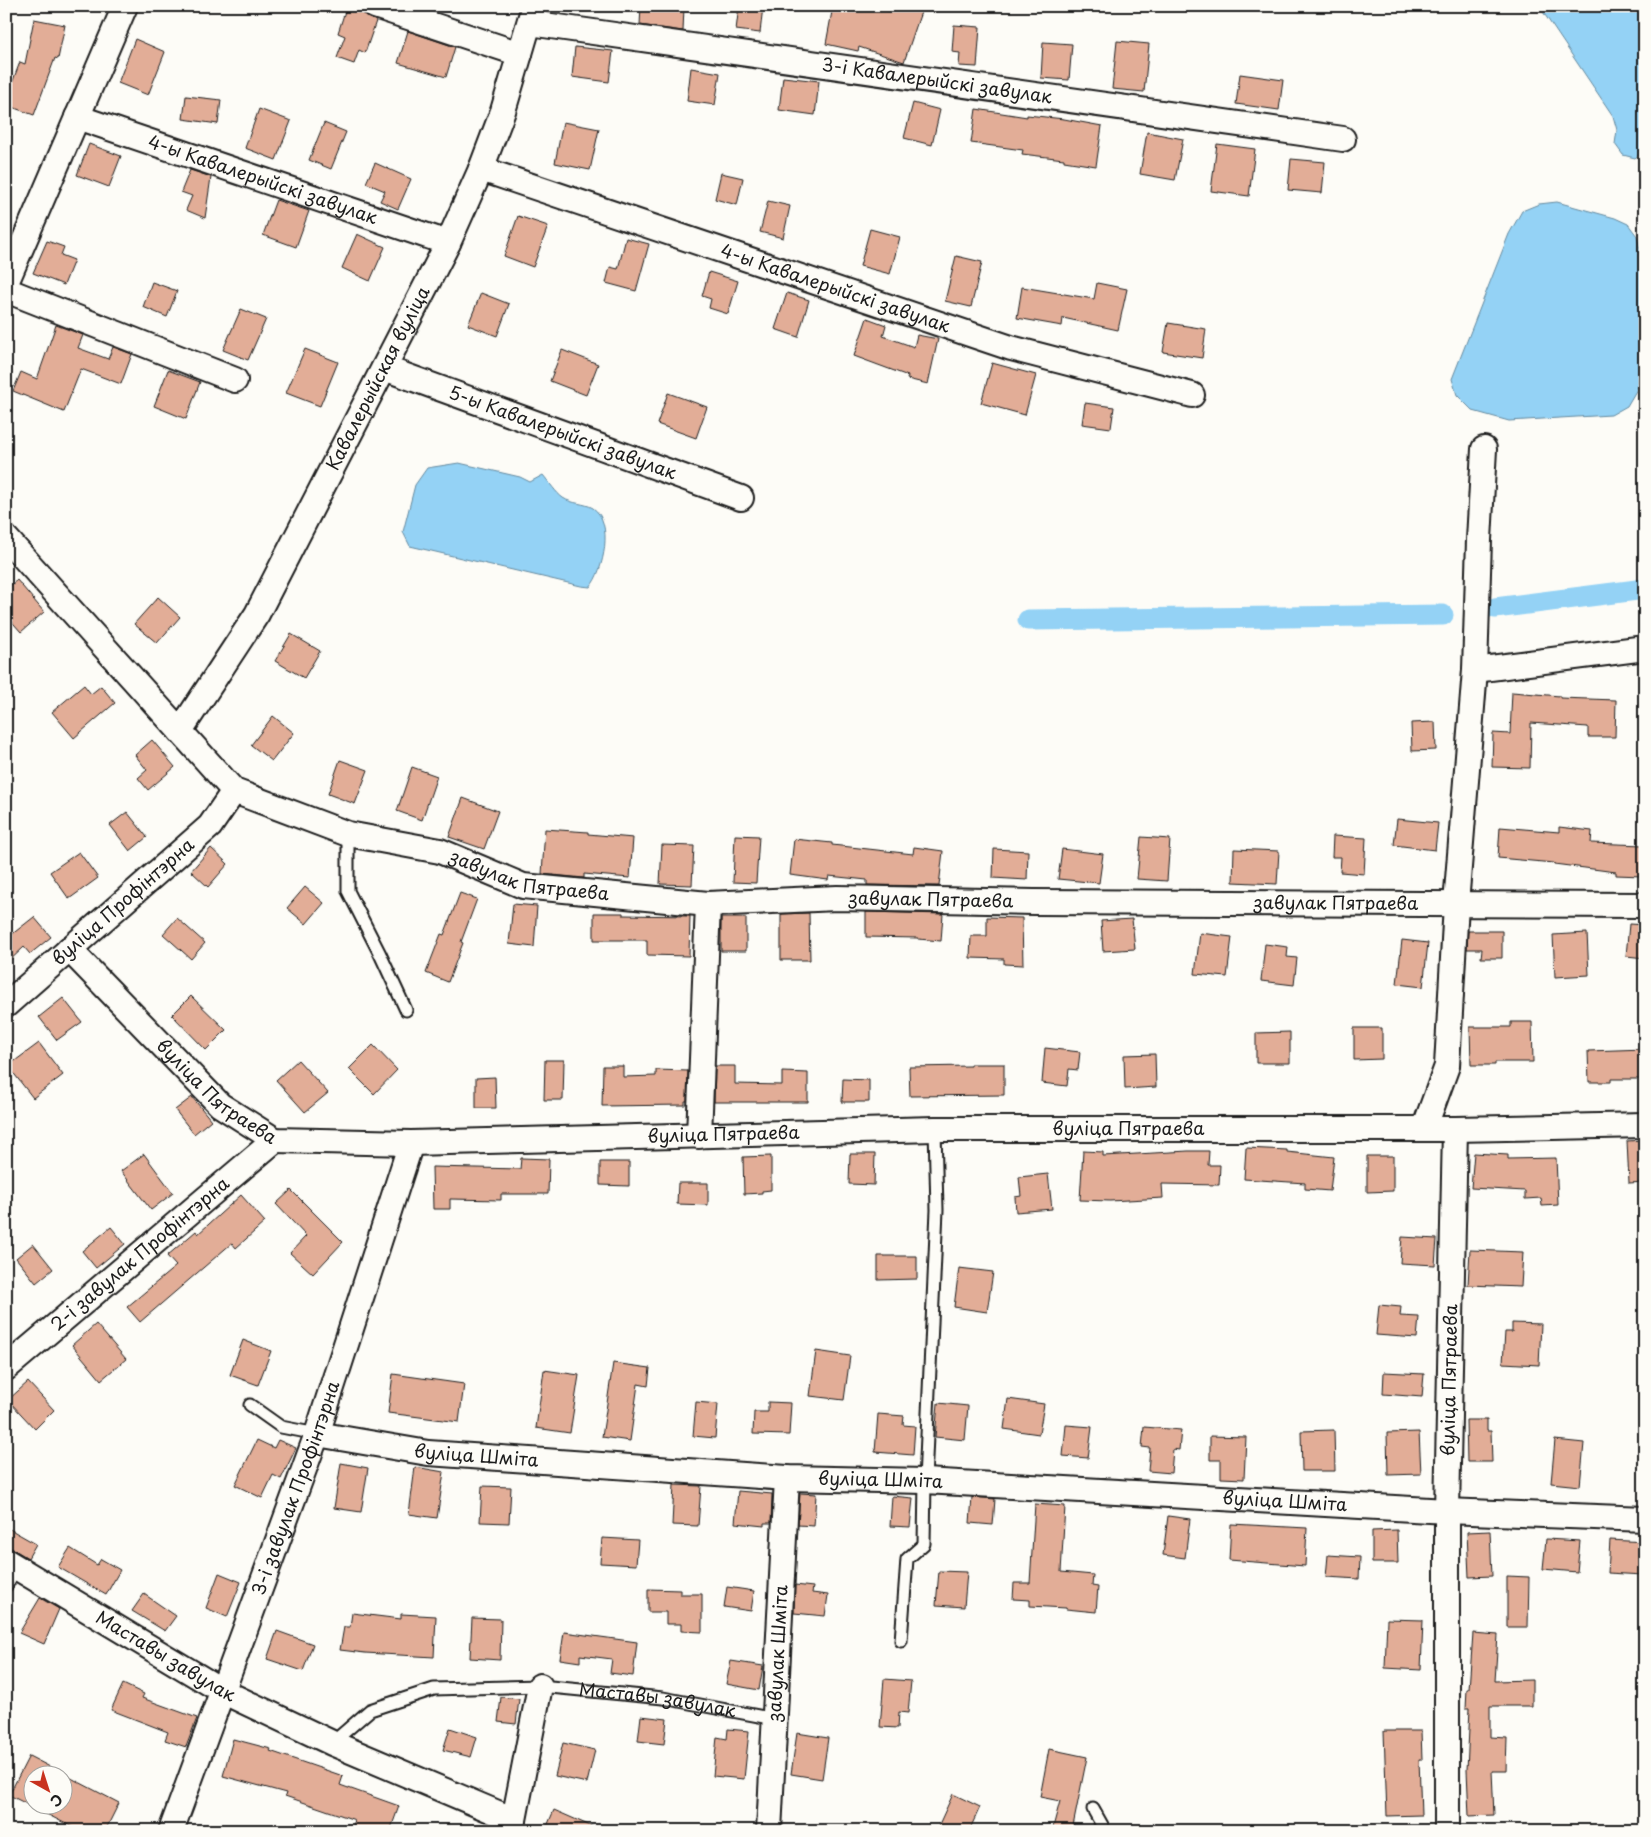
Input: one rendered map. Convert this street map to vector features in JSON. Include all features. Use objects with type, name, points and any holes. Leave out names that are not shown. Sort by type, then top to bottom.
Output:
[{"type":"street","points":[[6,283],[125,6]]},
{"type":"street","points":[[375,6],[520,54]]},
{"type":"street","name":"Кавалерыйская вуліца","points":[[180,731],[257,614],[448,243],[481,170],[503,111],[532,15]]},
{"type":"street","name":"3-і Кавалерыйскі завулак","points":[[532,15],[1343,139]]},
{"type":"street","name":"4-ы Кавалерыйскі завулак","points":[[77,117],[448,243]]},
{"type":"street","name":"4-ы Кавалерыйскі завулак","points":[[481,170],[1011,348],[1192,395]]},
{"type":"street","points":[[6,290],[235,380]]},
{"type":"street","name":"5-ы Кавалерыйскі завулак","points":[[384,368],[741,498]]},
{"type":"street","points":[[1424,1129],[1447,1066],[1456,904],[1475,670],[1478,540],[1484,449]]},
{"type":"street","points":[[6,538],[234,791]]},
{"type":"street","points":[[1475,670],[1645,648]]},
{"type":"street","name":"завулак Пятраева","points":[[234,791],[348,834],[440,851],[523,886],[708,904],[837,898],[1044,902],[1645,905]]},
{"type":"street","name":"вуліца Профінтэрна","points":[[6,1005],[210,826],[234,791]]},
{"type":"street","points":[[699,1136],[708,904]]},
{"type":"street","name":"вуліца Пятраева","points":[[69,949],[220,1106],[275,1140],[411,1143],[935,1130],[1455,1129],[1645,1124]]},
{"type":"street","name":"вуліца Пятраева","points":[[1447,1511],[1455,1129]]},
{"type":"street","name":"2-і завулак Профінтэрна","points":[[6,1368],[275,1140]]},
{"type":"street","name":"3-і завулак Профінтэрна","points":[[172,1831],[317,1434],[411,1143]]},
{"type":"street","name":"вуліца Шміта","points":[[317,1434],[428,1453],[787,1478],[925,1481],[1447,1511],[1645,1519]]},
{"type":"street","name":"завулак Шміта","points":[[769,1831],[787,1478]]},
{"type":"street","points":[[1447,1511],[1447,1831]]},
{"type":"street","name":"Маставы завулак","points":[[10,1571],[224,1692],[512,1825],[540,1686]]},
{"type":"lane","points":[[348,834],[348,891],[406,1010]]},
{"type":"lane","points":[[901,1641],[907,1559],[924,1544],[937,1210],[935,1130]]},
{"type":"lane","points":[[250,1405],[281,1427],[317,1434]]},
{"type":"lane","name":"Маставы завулак","points":[[332,1743],[370,1710],[434,1689],[540,1686],[664,1698],[775,1719]]},
{"type":"lane","points":[[1093,1810],[1102,1824],[1102,1831]]},
{"type":"water","points":[[1539,6],[1645,6],[1645,150],[1635,158],[1623,155],[1615,144],[1617,130],[1613,116]]},
{"type":"water","points":[[1557,202],[1615,218],[1628,224],[1637,236],[1642,259],[1640,374],[1637,389],[1627,406],[1611,415],[1509,421],[1473,411],[1457,395],[1452,379],[1509,234],[1522,211],[1539,204]]},
{"type":"water","points":[[459,463],[520,477],[530,482],[543,475],[563,498],[593,508],[603,524],[605,546],[599,569],[590,587],[410,546],[403,532],[415,485],[427,468]]},
{"type":"building","points":[[641,6],[684,7],[683,31],[640,25]]},
{"type":"building","points":[[739,6],[763,6],[760,33],[736,30]]},
{"type":"building","points":[[833,6],[864,6],[892,12],[894,6],[904,6],[921,12],[904,62],[859,47],[858,51],[826,44]]},
{"type":"building","points":[[346,8],[364,14],[376,21],[365,53],[359,50],[354,64],[337,58],[345,36],[338,33]]},
{"type":"building","points":[[34,19],[65,25],[58,59],[55,58],[34,115],[6,105],[6,99],[20,62],[25,64]]},
{"type":"building","points":[[954,25],[980,27],[977,67],[959,66],[960,53],[952,52]]},
{"type":"building","points":[[408,31],[455,47],[446,77],[398,63]]},
{"type":"building","points":[[135,39],[165,52],[148,95],[118,83]]},
{"type":"building","points":[[1117,41],[1149,44],[1144,92],[1112,89]]},
{"type":"building","points":[[1043,42],[1072,44],[1069,80],[1041,78]]},
{"type":"building","points":[[575,47],[613,51],[609,82],[572,77]]},
{"type":"building","points":[[691,68],[720,73],[715,105],[687,101]]},
{"type":"building","points":[[1240,74],[1283,80],[1279,110],[1236,104]]},
{"type":"building","points":[[783,77],[819,81],[815,115],[779,110]]},
{"type":"building","points":[[186,96],[221,100],[218,124],[183,119]]},
{"type":"building","points":[[913,103],[940,110],[932,145],[904,138]]},
{"type":"building","points":[[259,109],[291,121],[276,160],[245,148]]},
{"type":"building","points":[[976,109],[1027,117],[1027,115],[1064,119],[1102,126],[1096,166],[1064,161],[1064,159],[1022,154],[1023,150],[971,143]]},
{"type":"building","points":[[563,122],[599,129],[590,170],[555,163]]},
{"type":"building","points":[[324,123],[346,132],[331,169],[309,160]]},
{"type":"building","points":[[1147,132],[1183,139],[1175,180],[1140,174]]},
{"type":"building","points":[[89,144],[121,156],[109,187],[77,175]]},
{"type":"building","points":[[1217,144],[1255,149],[1249,196],[1211,191]]},
{"type":"building","points":[[1291,159],[1325,162],[1322,193],[1288,190]]},
{"type":"building","points":[[375,163],[411,179],[398,209],[380,201],[385,191],[366,183]]},
{"type":"building","points":[[190,170],[211,177],[205,218],[186,210],[192,196],[181,192]]},
{"type":"building","points":[[721,173],[743,178],[737,205],[715,199]]},
{"type":"building","points":[[276,200],[309,211],[296,247],[263,235]]},
{"type":"building","points":[[768,201],[790,206],[783,238],[760,232]]},
{"type":"building","points":[[518,216],[548,226],[533,267],[504,256]]},
{"type":"building","points":[[870,229],[900,237],[890,274],[860,266]]},
{"type":"building","points":[[357,234],[385,247],[370,281],[342,268]]},
{"type":"building","points":[[626,238],[649,244],[636,291],[606,283],[610,267],[618,269]]},
{"type":"building","points":[[47,241],[64,247],[61,255],[74,260],[64,285],[33,273]]},
{"type":"building","points":[[956,256],[982,262],[971,307],[945,301]]},
{"type":"building","points":[[709,272],[738,281],[728,314],[709,308],[711,299],[702,296]]},
{"type":"building","points":[[152,282],[177,291],[167,317],[143,307]]},
{"type":"building","points":[[1097,283],[1127,289],[1118,330],[1063,318],[1062,326],[1017,318],[1022,287],[1094,299]]},
{"type":"building","points":[[481,293],[509,304],[497,336],[468,325]]},
{"type":"building","points":[[787,293],[809,300],[798,337],[775,329]]},
{"type":"building","points":[[241,309],[266,319],[248,360],[223,350]]},
{"type":"building","points":[[867,318],[886,325],[883,336],[914,347],[917,335],[938,339],[928,384],[907,379],[908,376],[854,356]]},
{"type":"building","points":[[1168,323],[1206,329],[1202,358],[1163,352]]},
{"type":"building","points":[[56,325],[83,335],[78,348],[108,359],[113,347],[132,354],[121,384],[81,369],[64,412],[13,391],[21,372],[37,379]]},
{"type":"building","points":[[305,349],[338,362],[320,406],[286,393]]},
{"type":"building","points":[[562,350],[598,364],[586,395],[550,381]]},
{"type":"building","points":[[992,363],[1036,375],[1025,415],[981,403]]},
{"type":"building","points":[[168,370],[200,382],[186,419],[154,406]]},
{"type":"building","points":[[668,393],[707,407],[696,438],[657,424]]},
{"type":"building","points":[[1085,403],[1114,407],[1111,428],[1082,424]]},
{"type":"building","points":[[17,580],[44,612],[21,632],[6,615],[6,589]]},
{"type":"building","points":[[158,597],[180,617],[157,643],[134,624]]},
{"type":"building","points":[[291,634],[320,651],[304,678],[275,661]]},
{"type":"building","points":[[84,685],[91,694],[101,686],[115,703],[74,738],[52,712]]},
{"type":"building","points":[[1512,692],[1560,696],[1560,698],[1616,700],[1615,737],[1588,737],[1588,727],[1531,723],[1530,768],[1492,767],[1493,733],[1510,734]]},
{"type":"building","points":[[273,716],[294,733],[272,761],[251,745]]},
{"type":"building","points":[[1435,722],[1436,750],[1412,751],[1411,723]]},
{"type":"building","points":[[152,740],[175,767],[148,790],[138,778],[147,770],[135,755]]},
{"type":"building","points":[[340,760],[368,770],[355,804],[328,794]]},
{"type":"building","points":[[412,767],[437,776],[422,820],[397,811]]},
{"type":"building","points":[[463,798],[498,811],[484,849],[449,837]]},
{"type":"building","points":[[127,812],[147,837],[130,851],[110,825]]},
{"type":"building","points":[[1397,819],[1438,823],[1435,850],[1394,845]]},
{"type":"building","points":[[1500,827],[1559,832],[1559,827],[1592,831],[1591,843],[1643,845],[1642,876],[1616,875],[1616,872],[1554,863],[1498,858]]},
{"type":"building","points":[[545,829],[633,838],[630,878],[584,874],[584,878],[542,874]]},
{"type":"building","points":[[735,835],[759,836],[756,883],[733,882]]},
{"type":"building","points":[[1333,836],[1366,838],[1364,874],[1340,872],[1341,857],[1332,857]]},
{"type":"building","points":[[1141,837],[1170,839],[1167,881],[1137,879]]},
{"type":"building","points":[[794,839],[913,854],[914,847],[943,851],[939,886],[867,885],[867,880],[829,876],[828,880],[790,875]]},
{"type":"building","points":[[662,845],[694,846],[692,885],[660,884]]},
{"type":"building","points":[[211,848],[228,864],[208,887],[191,871]]},
{"type":"building","points":[[994,849],[1028,851],[1027,880],[993,878]]},
{"type":"building","points":[[1062,849],[1103,854],[1099,883],[1058,879]]},
{"type":"building","points":[[1234,849],[1279,851],[1277,884],[1233,882]]},
{"type":"building","points":[[79,852],[98,878],[69,899],[50,872]]},
{"type":"building","points":[[305,887],[324,903],[306,924],[287,908]]},
{"type":"building","points":[[460,893],[477,899],[448,982],[426,973],[441,934],[444,935]]},
{"type":"building","points":[[513,904],[537,906],[534,947],[509,944]]},
{"type":"building","points":[[866,912],[943,914],[941,941],[918,938],[866,937]]},
{"type":"building","points":[[594,913],[690,916],[689,956],[647,955],[647,940],[594,940]]},
{"type":"building","points":[[809,913],[810,960],[781,960],[781,914]]},
{"type":"building","points":[[34,917],[51,937],[30,954],[24,947],[6,964],[6,939]]},
{"type":"building","points":[[987,917],[1022,918],[1023,965],[1004,964],[1004,959],[970,958],[971,936],[987,936]]},
{"type":"building","points":[[177,918],[205,943],[191,959],[163,934]]},
{"type":"building","points":[[721,918],[746,918],[746,951],[721,951]]},
{"type":"building","points":[[1132,919],[1135,949],[1103,951],[1101,921]]},
{"type":"building","points":[[1629,924],[1645,925],[1645,958],[1626,956]]},
{"type":"building","points":[[1468,931],[1502,931],[1502,958],[1481,958],[1482,949],[1467,949]]},
{"type":"building","points":[[1200,933],[1232,937],[1227,977],[1195,974]]},
{"type":"building","points":[[1587,933],[1589,975],[1555,977],[1553,935]]},
{"type":"building","points":[[1402,940],[1428,943],[1423,987],[1397,984]]},
{"type":"building","points":[[1265,944],[1288,947],[1287,957],[1297,958],[1294,985],[1261,981]]},
{"type":"building","points":[[191,996],[226,1030],[206,1050],[172,1015]]},
{"type":"building","points":[[63,998],[82,1022],[57,1040],[39,1017]]},
{"type":"building","points":[[1511,1022],[1532,1022],[1533,1062],[1495,1062],[1495,1065],[1471,1065],[1470,1027],[1511,1027]]},
{"type":"building","points":[[1354,1028],[1382,1028],[1382,1059],[1354,1060]]},
{"type":"building","points":[[1290,1032],[1290,1063],[1256,1063],[1256,1033]]},
{"type":"building","points":[[39,1043],[63,1075],[33,1098],[8,1066]]},
{"type":"building","points":[[373,1045],[397,1070],[374,1094],[349,1069]]},
{"type":"building","points":[[1045,1048],[1080,1052],[1078,1070],[1069,1069],[1067,1086],[1042,1083]]},
{"type":"building","points":[[1645,1049],[1645,1079],[1611,1079],[1611,1082],[1589,1082],[1588,1051]]},
{"type":"building","points":[[1155,1054],[1156,1087],[1125,1089],[1124,1055]]},
{"type":"building","points":[[298,1060],[328,1093],[305,1112],[276,1080]]},
{"type":"building","points":[[545,1060],[564,1060],[563,1100],[544,1100]]},
{"type":"building","points":[[971,1064],[1004,1064],[1004,1095],[910,1096],[909,1067],[971,1066]]},
{"type":"building","points":[[603,1066],[623,1066],[623,1077],[656,1076],[656,1070],[688,1071],[687,1101],[685,1101],[685,1105],[602,1106]]},
{"type":"building","points":[[715,1066],[735,1066],[735,1084],[782,1085],[782,1072],[808,1073],[808,1102],[714,1102]]},
{"type":"building","points":[[495,1077],[496,1108],[476,1108],[476,1078]]},
{"type":"building","points":[[843,1079],[869,1080],[869,1102],[842,1102]]},
{"type":"building","points":[[192,1097],[211,1120],[194,1134],[175,1110]]},
{"type":"building","points":[[1645,1140],[1645,1182],[1629,1183],[1627,1141]]},
{"type":"building","points":[[1246,1148],[1287,1150],[1287,1152],[1334,1157],[1330,1191],[1305,1189],[1305,1183],[1244,1179]]},
{"type":"building","points":[[1083,1151],[1103,1152],[1103,1156],[1209,1151],[1208,1165],[1220,1165],[1219,1185],[1162,1184],[1163,1198],[1110,1201],[1080,1200]]},
{"type":"building","points":[[1474,1153],[1508,1155],[1508,1159],[1556,1158],[1558,1205],[1542,1206],[1541,1198],[1525,1199],[1525,1191],[1471,1188]]},
{"type":"building","points":[[144,1154],[173,1193],[151,1210],[121,1171]]},
{"type":"building","points":[[850,1154],[875,1154],[874,1185],[849,1184]]},
{"type":"building","points":[[771,1156],[771,1190],[762,1191],[762,1193],[744,1194],[743,1157]]},
{"type":"building","points":[[1367,1156],[1393,1156],[1393,1191],[1367,1192]]},
{"type":"building","points":[[521,1158],[549,1159],[548,1194],[501,1194],[501,1200],[450,1199],[450,1209],[433,1209],[432,1167],[520,1169]]},
{"type":"building","points":[[600,1162],[629,1162],[629,1186],[600,1185]]},
{"type":"building","points":[[1048,1174],[1052,1209],[1016,1212],[1015,1197],[1021,1196],[1019,1177]]},
{"type":"building","points":[[678,1183],[708,1183],[708,1205],[677,1204]]},
{"type":"building","points":[[291,1190],[343,1242],[313,1274],[290,1253],[306,1236],[276,1204]]},
{"type":"building","points":[[241,1195],[265,1222],[236,1248],[232,1243],[140,1322],[127,1307],[176,1266],[167,1256],[196,1231],[198,1234]]},
{"type":"building","points":[[111,1227],[125,1244],[96,1268],[82,1251]]},
{"type":"building","points":[[1402,1237],[1437,1239],[1435,1265],[1400,1263]]},
{"type":"building","points":[[33,1244],[53,1269],[36,1283],[16,1258]]},
{"type":"building","points":[[1470,1250],[1523,1252],[1521,1287],[1468,1285]]},
{"type":"building","points":[[878,1256],[917,1256],[917,1279],[878,1280]]},
{"type":"building","points":[[959,1268],[993,1272],[987,1312],[954,1307]]},
{"type":"building","points":[[1379,1305],[1401,1307],[1400,1316],[1419,1317],[1417,1338],[1376,1335]]},
{"type":"building","points":[[1512,1323],[1541,1324],[1539,1365],[1503,1363],[1505,1332],[1512,1332]]},
{"type":"building","points":[[96,1324],[126,1359],[101,1380],[72,1345]]},
{"type":"building","points":[[243,1340],[271,1351],[258,1385],[230,1375]]},
{"type":"building","points":[[816,1351],[850,1356],[844,1400],[810,1396]]},
{"type":"building","points":[[613,1363],[650,1368],[648,1386],[638,1384],[630,1441],[602,1437]]},
{"type":"building","points":[[544,1370],[579,1375],[570,1433],[536,1428]]},
{"type":"building","points":[[1384,1372],[1424,1374],[1422,1397],[1383,1394]]},
{"type":"building","points":[[393,1374],[464,1384],[459,1422],[388,1413]]},
{"type":"building","points":[[28,1382],[54,1410],[35,1429],[8,1400]]},
{"type":"building","points":[[1008,1399],[1044,1404],[1039,1434],[1004,1429]]},
{"type":"building","points":[[696,1402],[718,1404],[715,1438],[693,1436]]},
{"type":"building","points":[[768,1402],[791,1403],[789,1435],[753,1434],[754,1412],[768,1412]]},
{"type":"building","points":[[938,1403],[968,1406],[965,1440],[935,1437]]},
{"type":"building","points":[[878,1414],[904,1416],[903,1425],[915,1426],[913,1455],[875,1452]]},
{"type":"building","points":[[1466,1420],[1487,1420],[1487,1431],[1491,1431],[1492,1462],[1467,1462]]},
{"type":"building","points":[[1066,1425],[1092,1427],[1088,1458],[1063,1456]]},
{"type":"building","points":[[1144,1427],[1181,1430],[1179,1450],[1173,1449],[1171,1473],[1148,1471],[1150,1448],[1142,1447]]},
{"type":"building","points":[[1334,1430],[1335,1471],[1302,1471],[1301,1431]]},
{"type":"building","points":[[1419,1432],[1421,1474],[1388,1475],[1387,1433]]},
{"type":"building","points":[[1210,1436],[1246,1437],[1244,1479],[1221,1478],[1221,1460],[1210,1460]]},
{"type":"building","points":[[257,1440],[274,1448],[278,1440],[296,1448],[281,1479],[273,1475],[262,1498],[235,1485]]},
{"type":"building","points":[[1555,1440],[1584,1443],[1580,1486],[1551,1483]]},
{"type":"building","points":[[341,1463],[368,1468],[361,1512],[334,1508]]},
{"type":"building","points":[[415,1467],[444,1472],[437,1518],[409,1514]]},
{"type":"building","points":[[674,1485],[701,1486],[698,1526],[672,1525]]},
{"type":"building","points":[[482,1486],[511,1487],[509,1523],[480,1522]]},
{"type":"building","points":[[738,1491],[772,1494],[771,1523],[764,1523],[764,1526],[735,1523]]},
{"type":"building","points":[[800,1493],[816,1494],[814,1526],[798,1525]]},
{"type":"building","points":[[892,1496],[913,1498],[910,1527],[890,1526]]},
{"type":"building","points":[[972,1497],[995,1499],[993,1525],[970,1523]]},
{"type":"building","points":[[1035,1504],[1065,1506],[1061,1572],[1093,1575],[1092,1586],[1098,1587],[1096,1612],[1030,1606],[1030,1600],[1013,1599],[1014,1583],[1030,1583]]},
{"type":"building","points":[[1168,1516],[1190,1519],[1185,1558],[1163,1555]]},
{"type":"building","points":[[1231,1524],[1307,1528],[1305,1566],[1229,1560]]},
{"type":"building","points":[[6,1527],[36,1544],[28,1558],[6,1547]]},
{"type":"building","points":[[1397,1530],[1398,1563],[1372,1563],[1372,1531]]},
{"type":"building","points":[[1490,1531],[1492,1576],[1469,1577],[1467,1532]]},
{"type":"building","points":[[602,1538],[638,1540],[636,1565],[600,1563]]},
{"type":"building","points":[[1546,1539],[1580,1541],[1577,1572],[1543,1569]]},
{"type":"building","points":[[1610,1540],[1645,1542],[1643,1575],[1608,1573]]},
{"type":"building","points":[[70,1548],[97,1565],[101,1559],[120,1570],[106,1595],[58,1567]]},
{"type":"building","points":[[1328,1555],[1360,1557],[1359,1579],[1326,1577]]},
{"type":"building","points":[[939,1571],[967,1572],[964,1607],[936,1605]]},
{"type":"building","points":[[219,1573],[241,1582],[227,1617],[206,1608]]},
{"type":"building","points":[[1507,1576],[1529,1577],[1528,1627],[1507,1627]]},
{"type":"building","points":[[795,1585],[813,1587],[812,1593],[828,1595],[825,1616],[794,1613]]},
{"type":"building","points":[[727,1587],[754,1591],[751,1611],[724,1607]]},
{"type":"building","points":[[648,1589],[680,1590],[680,1594],[702,1594],[702,1632],[681,1631],[681,1624],[666,1624],[666,1612],[648,1612]]},
{"type":"building","points":[[144,1594],[176,1616],[165,1631],[132,1611]]},
{"type":"building","points":[[40,1598],[59,1609],[44,1644],[19,1633]]},
{"type":"building","points":[[352,1613],[401,1619],[401,1614],[436,1616],[434,1657],[340,1650],[344,1627],[350,1627]]},
{"type":"building","points":[[472,1618],[501,1619],[500,1660],[470,1658]]},
{"type":"building","points":[[1387,1619],[1423,1620],[1421,1670],[1385,1668]]},
{"type":"building","points":[[277,1631],[313,1644],[303,1671],[267,1659]]},
{"type":"building","points":[[564,1632],[637,1642],[633,1676],[610,1673],[612,1659],[580,1655],[580,1662],[560,1659]]},
{"type":"building","points":[[1473,1633],[1498,1635],[1495,1681],[1532,1680],[1532,1706],[1490,1706],[1490,1737],[1507,1738],[1506,1771],[1492,1771],[1494,1815],[1469,1816],[1467,1770],[1470,1708],[1466,1708]]},
{"type":"building","points":[[731,1661],[763,1666],[759,1690],[726,1684]]},
{"type":"building","points":[[884,1679],[911,1681],[908,1713],[899,1712],[898,1728],[880,1727]]},
{"type":"building","points":[[123,1684],[144,1694],[142,1698],[197,1718],[186,1747],[165,1740],[168,1732],[111,1710]]},
{"type":"building","points":[[501,1697],[519,1699],[516,1724],[498,1722]]},
{"type":"building","points":[[641,1716],[667,1719],[664,1744],[638,1741]]},
{"type":"building","points":[[450,1728],[477,1737],[471,1757],[443,1750]]},
{"type":"building","points":[[728,1729],[749,1731],[744,1779],[713,1776],[717,1737],[727,1739]]},
{"type":"building","points":[[1384,1731],[1421,1731],[1422,1759],[1419,1759],[1421,1815],[1387,1816]]},
{"type":"building","points":[[797,1733],[828,1738],[822,1779],[791,1774]]},
{"type":"building","points":[[233,1739],[271,1749],[270,1751],[343,1776],[340,1785],[399,1806],[390,1831],[351,1831],[355,1820],[285,1796],[286,1793],[223,1776]]},
{"type":"building","points":[[563,1743],[595,1750],[587,1783],[555,1776]]},
{"type":"building","points":[[1049,1749],[1087,1757],[1072,1831],[1052,1831],[1060,1801],[1040,1797]]},
{"type":"building","points":[[29,1756],[44,1764],[25,1764]]},
{"type":"building","points":[[22,1770],[22,1802],[9,1795]]},
{"type":"building","points":[[72,1778],[119,1803],[105,1831],[80,1831],[46,1814],[72,1814]]},
{"type":"building","points":[[953,1794],[980,1807],[969,1831],[936,1831]]},
{"type":"building","points":[[554,1810],[602,1831],[545,1831]]},
{"type":"waterway","points":[[1495,608],[1645,589]]},
{"type":"waterway","points":[[1028,620],[1443,615]]}]
